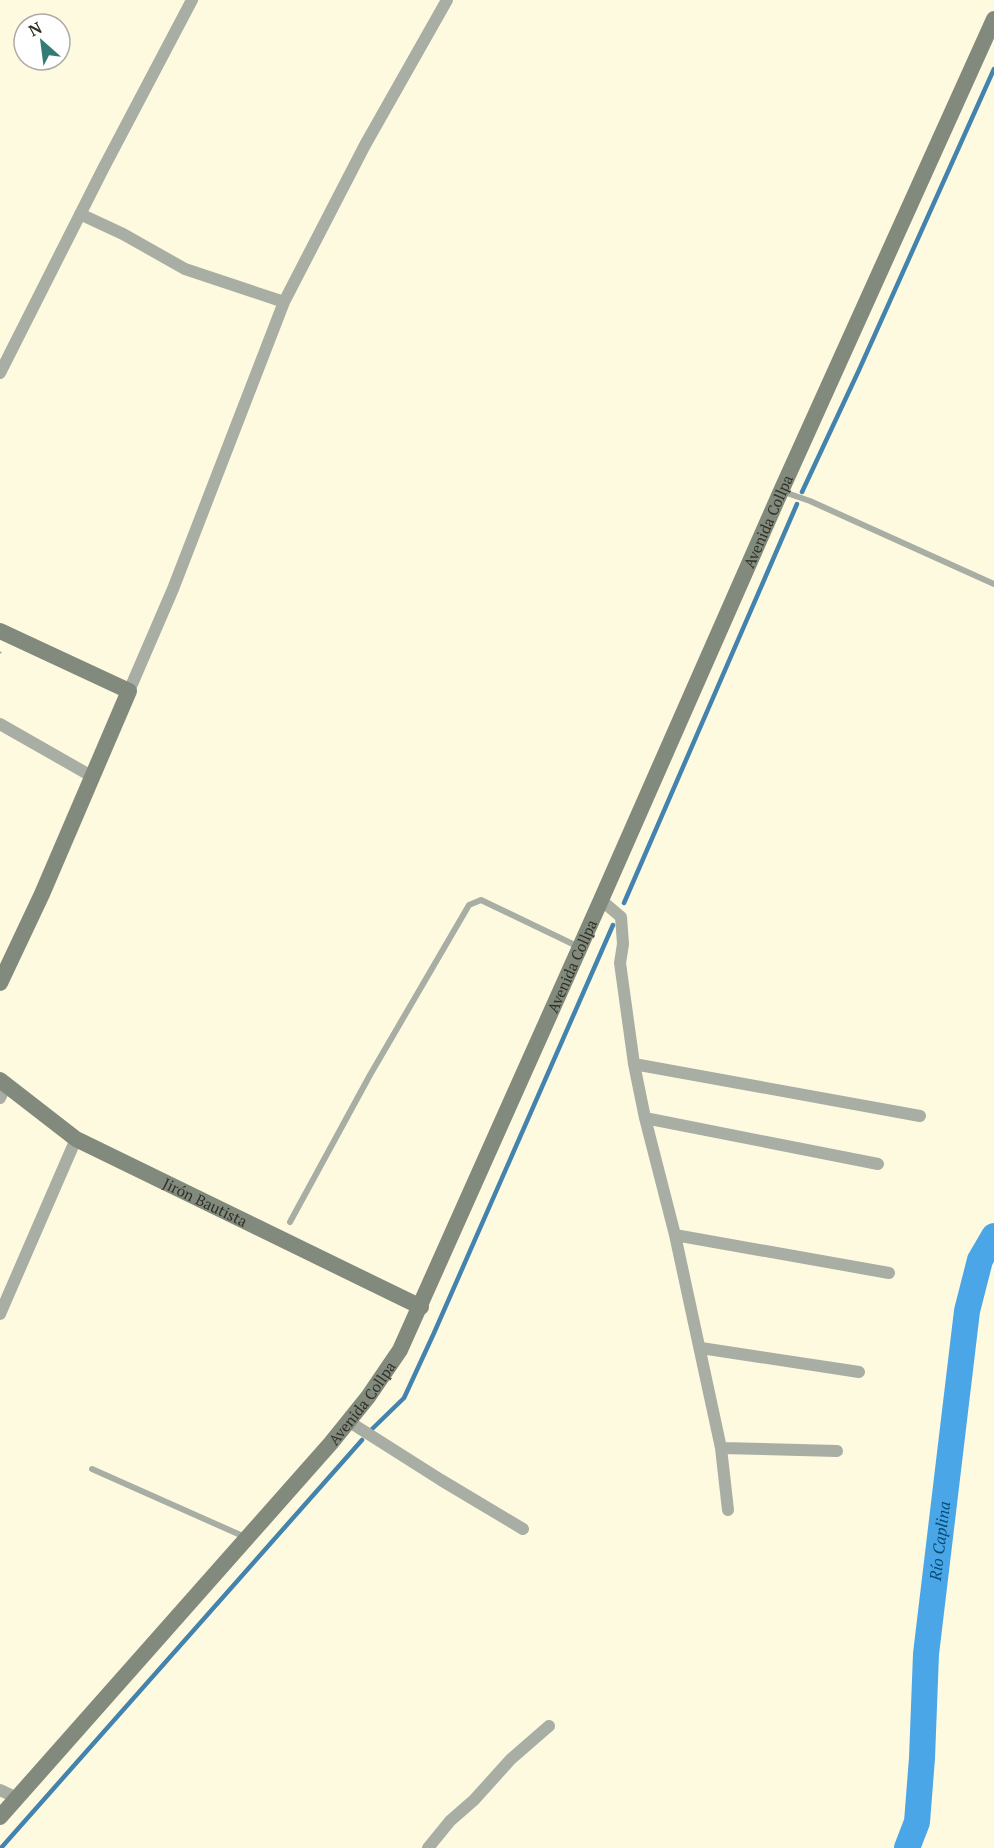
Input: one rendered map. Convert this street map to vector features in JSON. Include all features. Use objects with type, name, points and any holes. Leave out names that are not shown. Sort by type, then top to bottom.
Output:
[{"type":"main road","name":"Avenida Collpa","points":[[0,1817],[348,1421],[368,1397],[400,1350],[781,491],[994,19]]},
{"type":"main road","points":[[0,631],[129,691],[42,894],[0,983]]},
{"type":"main road","name":"Jirón Bautista","points":[[2,1088],[76,1139],[421,1307]]},
{"type":"street","points":[[0,373],[192,0]]},
{"type":"street","points":[[129,691],[173,589],[284,302],[365,145],[447,0]]},
{"type":"street","points":[[80,214],[123,234],[185,269],[284,302]]},
{"type":"street","points":[[0,724],[93,777]]},
{"type":"street","points":[[601,900],[621,917],[623,944],[620,963],[634,1064],[645,1118],[675,1234],[722,1448],[728,1510]]},
{"type":"street","points":[[634,1064],[920,1116]]},
{"type":"street","points":[[645,1118],[878,1164]]},
{"type":"street","points":[[0,1314],[76,1139]]},
{"type":"street","points":[[675,1234],[889,1273]]},
{"type":"street","points":[[700,1348],[859,1372]]},
{"type":"street","points":[[348,1421],[523,1529]]},
{"type":"street","points":[[722,1448],[837,1451]]},
{"type":"street","points":[[428,1848],[450,1821],[474,1800],[511,1759],[549,1726]]},
{"type":"street","points":[[0,1790],[17,1798]]},
{"type":"lane","points":[[781,491],[810,501],[994,584]]},
{"type":"lane","points":[[290,1222],[370,1075],[469,904],[481,900],[579,948]]},
{"type":"lane","points":[[92,1469],[246,1537]]},
{"type":"waterway","points":[[802,492],[994,69]]},
{"type":"waterway","points":[[624,903],[797,504]]},
{"type":"waterway","points":[[370,1431],[404,1398],[613,925]]},
{"type":"waterway","name":"Río Caplina","points":[[907,1848],[917,1822],[926,1654],[967,1311],[980,1260],[994,1236]]},
{"type":"waterway","points":[[1,1848],[362,1440]]}]
